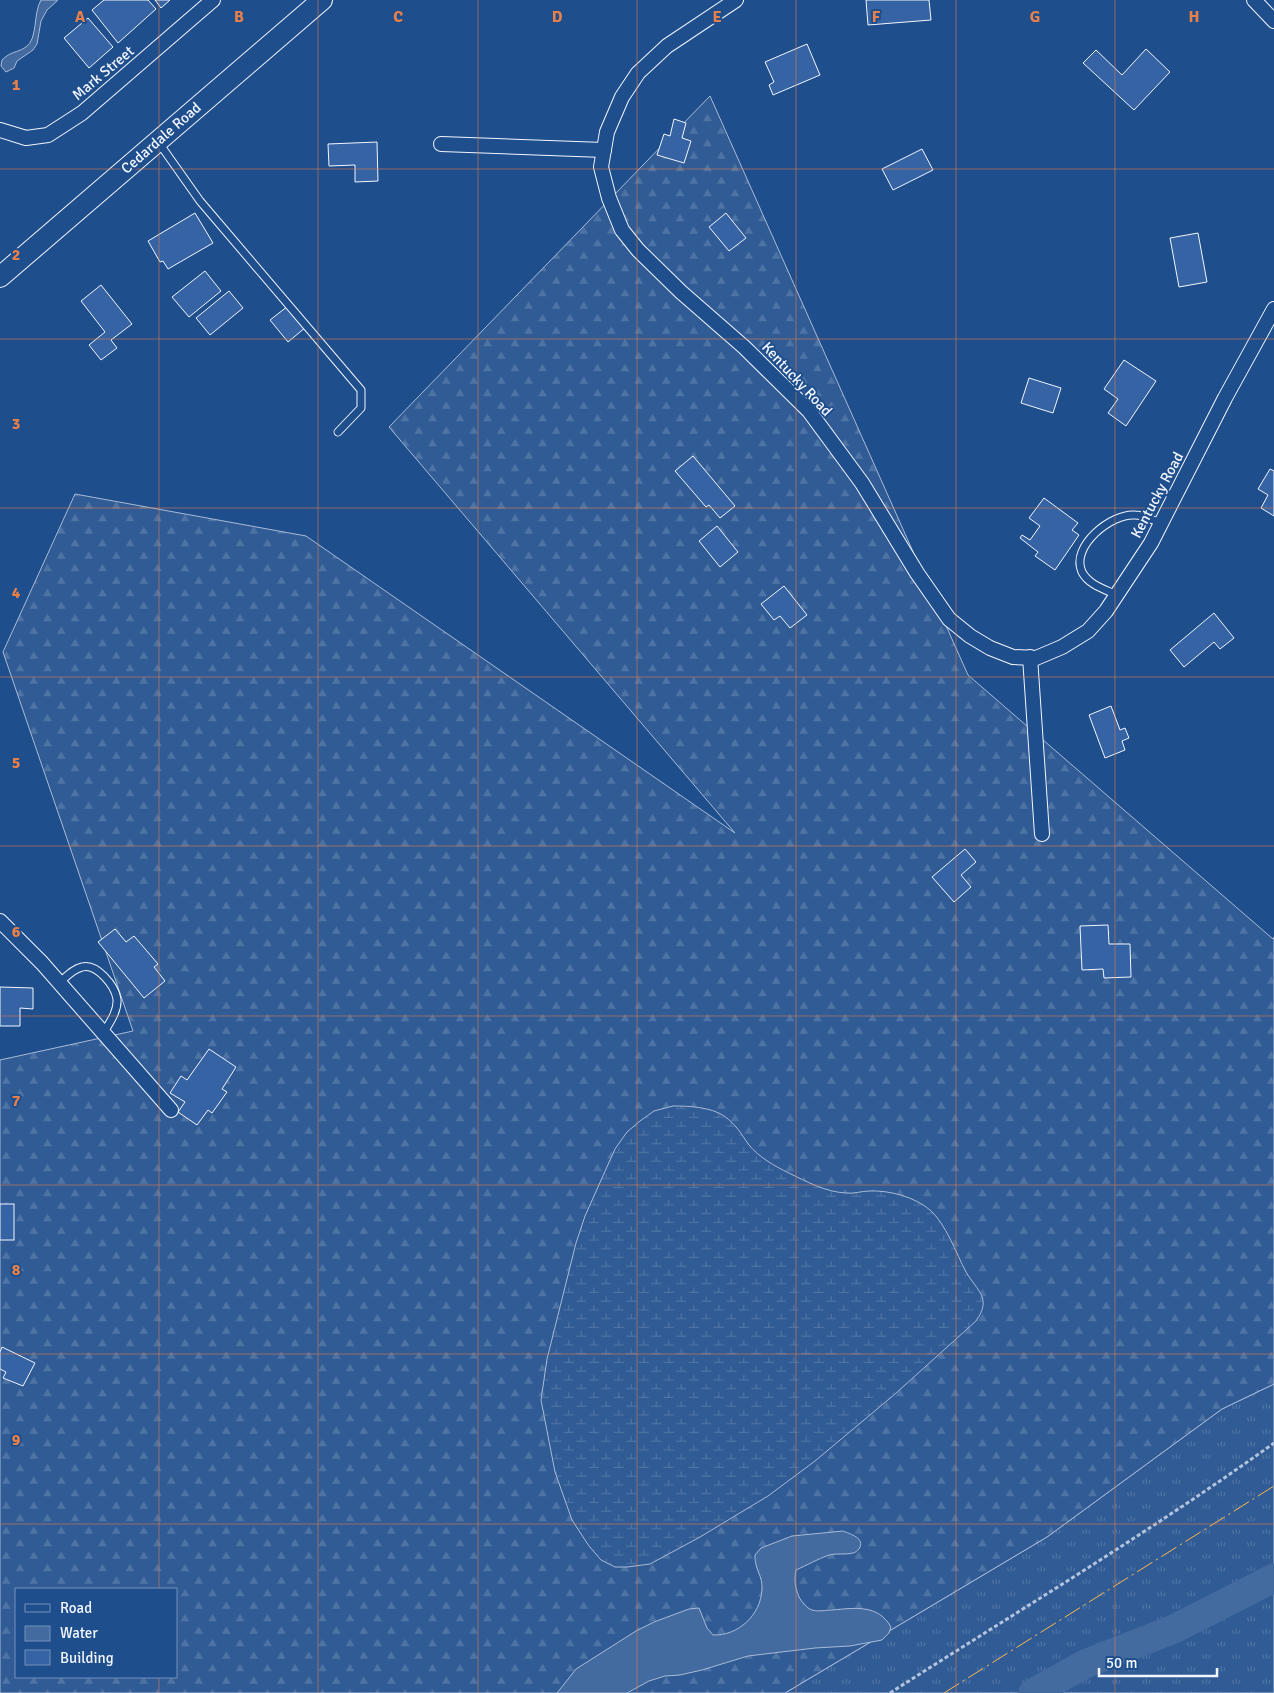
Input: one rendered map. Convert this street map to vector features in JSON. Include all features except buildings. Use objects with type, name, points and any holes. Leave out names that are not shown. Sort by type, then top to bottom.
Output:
[{"type":"street","name":"Mark Street","points":[[0,130],[26,138],[48,135],[82,113],[213,0]]},
{"type":"street","name":"Cedardale Road","points":[[0,277],[322,0]]},
{"type":"street","name":"Kentucky Road","points":[[736,0],[667,46],[638,73],[622,97],[607,132],[601,167],[609,198],[622,230],[638,250],[681,292],[744,347],[809,411],[862,483],[917,573],[950,619],[970,636],[990,648],[1013,657],[1036,658],[1062,647],[1088,631],[1106,611],[1151,542],[1225,398],[1274,309]]},
{"type":"street","points":[[1254,0],[1274,21]]},
{"type":"street","points":[[442,144],[604,150]]},
{"type":"street","points":[[1030,657],[1042,834]]},
{"type":"street","points":[[0,921],[60,982],[171,1110]]},
{"type":"lane","points":[[158,141],[200,201],[361,390],[361,408],[338,432]]},
{"type":"lane","points":[[1117,595],[1091,584],[1082,571],[1080,558],[1083,548],[1100,528],[1119,518],[1136,515],[1161,523]]},
{"type":"lane","points":[[60,982],[74,970],[85,966],[97,970],[111,984],[117,999],[116,1007],[114,1015],[104,1032]]},
{"type":"path","points":[[890,1693],[1122,1545],[1274,1443]]},
{"type":"green space","points":[[710,96],[968,675],[1273,939],[1274,937],[1274,1384],[1222,1409],[1047,1537],[785,1693],[0,1693],[0,1060],[133,1031],[3,652],[75,494],[306,536],[735,833],[389,427]]},
{"type":"green space","points":[[673,1106],[700,1108],[719,1113],[732,1122],[749,1145],[762,1157],[783,1170],[817,1186],[831,1191],[846,1193],[877,1191],[893,1193],[924,1205],[936,1216],[946,1231],[966,1272],[982,1295],[983,1306],[976,1321],[895,1394],[815,1461],[768,1496],[700,1537],[650,1564],[615,1567],[601,1560],[572,1520],[555,1472],[541,1400],[547,1359],[576,1243],[585,1216],[615,1149],[627,1132],[640,1121],[654,1111]]},
{"type":"green space","points":[[1274,1384],[1274,1693],[785,1693],[1047,1537],[1222,1409]]},
{"type":"water","points":[[41,0],[58,0],[47,10],[41,21],[37,44],[33,50],[17,61],[14,68],[6,72],[1,66],[2,60],[30,43]]},
{"type":"water","points":[[843,1531],[859,1539],[861,1545],[859,1549],[855,1553],[850,1554],[829,1555],[796,1570],[795,1580],[799,1597],[804,1605],[812,1610],[857,1608],[880,1614],[891,1627],[889,1633],[882,1640],[850,1646],[748,1656],[702,1670],[665,1676],[649,1681],[627,1693],[557,1693],[576,1669],[636,1631],[689,1609],[699,1608],[707,1628],[713,1635],[731,1632],[739,1628],[753,1615],[761,1598],[762,1584],[755,1555],[761,1548],[792,1536]]},
{"type":"waterway","points":[[1033,1693],[1085,1664],[1174,1629],[1274,1578]]},
{"type":"power","points":[[944,1693],[1274,1486]]}]
